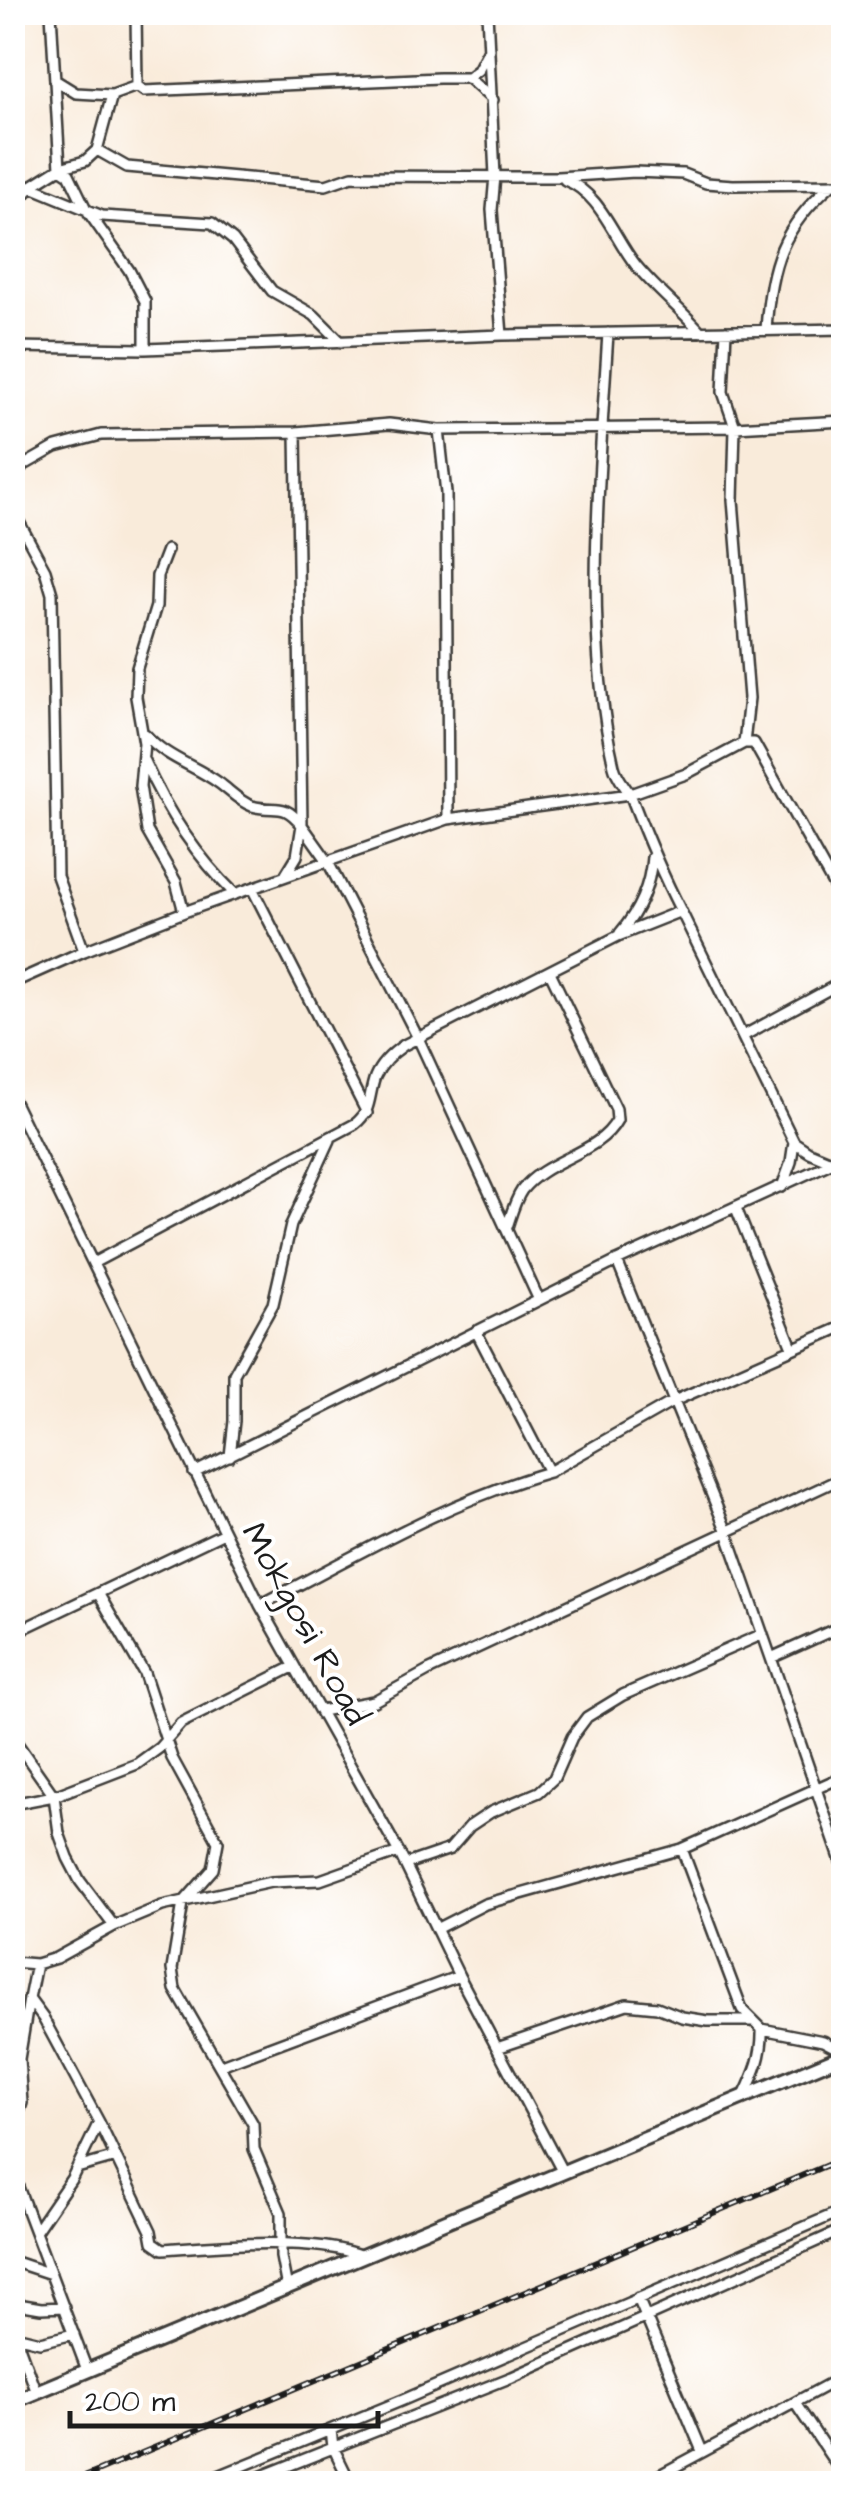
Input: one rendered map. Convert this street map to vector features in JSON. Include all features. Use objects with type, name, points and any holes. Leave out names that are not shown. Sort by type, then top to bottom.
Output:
[{"type":"street","points":[[50,12],[60,168],[74,182],[86,209],[129,270],[145,301],[145,348]]},
{"type":"street","points":[[136,12],[137,86]]},
{"type":"street","points":[[488,12],[495,176],[492,210],[502,335]]},
{"type":"street","points":[[137,86],[144,91],[194,91],[468,78],[478,70],[490,48]]},
{"type":"street","points":[[468,78],[493,100]]},
{"type":"street","points":[[55,80],[76,93],[112,95],[137,86]]},
{"type":"street","points":[[12,208],[33,185],[60,168],[85,162],[97,150],[112,95]]},
{"type":"street","points":[[97,150],[127,166],[326,184],[352,176],[558,177],[635,172],[683,174],[706,183],[733,185],[844,184]]},
{"type":"street","points":[[558,177],[584,192],[602,211],[637,267],[701,332]]},
{"type":"street","points":[[12,178],[86,209],[123,219],[195,220],[212,224],[233,240],[272,290],[314,315],[342,342]]},
{"type":"street","points":[[766,330],[774,268],[784,237],[809,204],[832,184]]},
{"type":"street","points":[[12,347],[145,348],[502,335],[844,329]]},
{"type":"street","points":[[726,331],[723,392],[735,427],[733,500],[749,698],[744,744]]},
{"type":"street","points":[[608,333],[597,611],[614,766],[630,794],[652,854],[794,1142],[833,1162]]},
{"type":"street","points":[[12,472],[56,447],[101,435],[296,432],[389,424],[439,430],[735,427],[844,421]]},
{"type":"street","points":[[439,430],[446,493],[448,819]]},
{"type":"street","points":[[284,876],[297,856],[302,824],[296,432]]},
{"type":"street","points":[[12,508],[45,570],[52,594],[57,876],[84,951]]},
{"type":"street","points":[[167,550],[158,576],[156,606],[137,668],[136,697],[143,730],[140,786],[147,831],[176,882],[184,912]]},
{"type":"street","points":[[143,730],[162,751],[218,782],[250,806],[287,810],[327,860],[418,1038],[538,1300]]},
{"type":"street","points":[[12,983],[184,912],[448,819],[630,794],[686,774],[744,744],[754,744],[844,904]]},
{"type":"street","points":[[143,759],[176,821],[235,894]]},
{"type":"street","points":[[618,936],[632,920],[644,893],[652,854]]},
{"type":"street","points":[[252,888],[367,1113]]},
{"type":"street","points":[[95,1262],[355,1124],[367,1113],[376,1074],[386,1058],[418,1038],[618,936],[680,911]]},
{"type":"street","points":[[507,1226],[520,1192],[604,1135],[617,1120],[616,1109],[550,972]]},
{"type":"street","points":[[743,1036],[844,981]]},
{"type":"street","name":"Mokgosi Road","points":[[12,1098],[260,1605],[406,1864],[459,1976],[562,2171]]},
{"type":"street","points":[[230,1456],[234,1374],[273,1304],[291,1225],[330,1138]]},
{"type":"street","points":[[782,1187],[794,1142]]},
{"type":"street","points":[[194,1473],[617,1261],[844,1156]]},
{"type":"street","points":[[736,1208],[792,1347]]},
{"type":"street","points":[[617,1261],[726,1532],[844,1870]]},
{"type":"street","points":[[260,1605],[430,1517],[549,1472],[674,1401],[844,1326]]},
{"type":"street","points":[[476,1331],[549,1472]]},
{"type":"street","points":[[321,1711],[374,1702],[430,1670],[844,1477]]},
{"type":"street","points":[[12,1634],[224,1534]]},
{"type":"street","points":[[98,1593],[152,1692],[165,1740],[218,1842],[213,1869],[183,1904],[172,1969],[175,1989],[253,2124],[254,2150],[281,2213],[280,2243],[287,2288]]},
{"type":"street","points":[[771,1658],[844,1625]]},
{"type":"street","points":[[406,1864],[450,1849],[470,1826],[491,1812],[540,1792],[554,1778],[572,1737],[586,1717],[623,1695],[763,1634]]},
{"type":"street","points":[[12,1804],[54,1796],[136,1764],[182,1724],[293,1667]]},
{"type":"street","points":[[12,1736],[54,1796],[59,1832],[80,1881],[114,1926]]},
{"type":"street","points":[[436,1929],[485,1904],[682,1848],[844,1776]]},
{"type":"street","points":[[682,1848],[742,2009],[762,2029],[823,2042],[844,2054]]},
{"type":"street","points":[[12,1962],[36,1964],[56,1958],[114,1926],[162,1906],[272,1882],[320,1880],[399,1852]]},
{"type":"street","points":[[12,2132],[22,2103],[19,2058],[36,1964]]},
{"type":"street","points":[[221,2065],[459,1976]]},
{"type":"street","points":[[28,1999],[43,2018],[116,2157],[151,2231],[152,2242],[162,2248],[280,2243],[334,2248],[362,2256]]},
{"type":"street","points":[[497,2048],[626,2004],[657,2007],[682,2017],[708,2021],[754,2021]]},
{"type":"street","points":[[744,2096],[757,2068],[762,2029]]},
{"type":"street","points":[[12,2402],[844,2054]]},
{"type":"street","points":[[12,2071],[19,2058]]},
{"type":"street","points":[[35,2232],[78,2168],[98,2122]]},
{"type":"street","points":[[78,2168],[116,2157]]},
{"type":"street","points":[[12,2170],[87,2370]]},
{"type":"street","points":[[199,2484],[844,2210]]},
{"type":"street","points":[[242,2484],[512,2377],[844,2229]]},
{"type":"street","points":[[12,2261],[51,2274]]},
{"type":"street","points":[[638,2298],[702,2451]]},
{"type":"street","points":[[12,2302],[42,2308],[64,2307]]},
{"type":"street","points":[[14,2331],[40,2342],[74,2334]]},
{"type":"street","points":[[14,2331],[36,2392]]},
{"type":"street","points":[[643,2484],[844,2376]]},
{"type":"street","points":[[794,2403],[844,2476]]},
{"type":"street","points":[[331,2430],[333,2447],[351,2484]]},
{"type":"railway","points":[[68,2484],[844,2158]]}]
